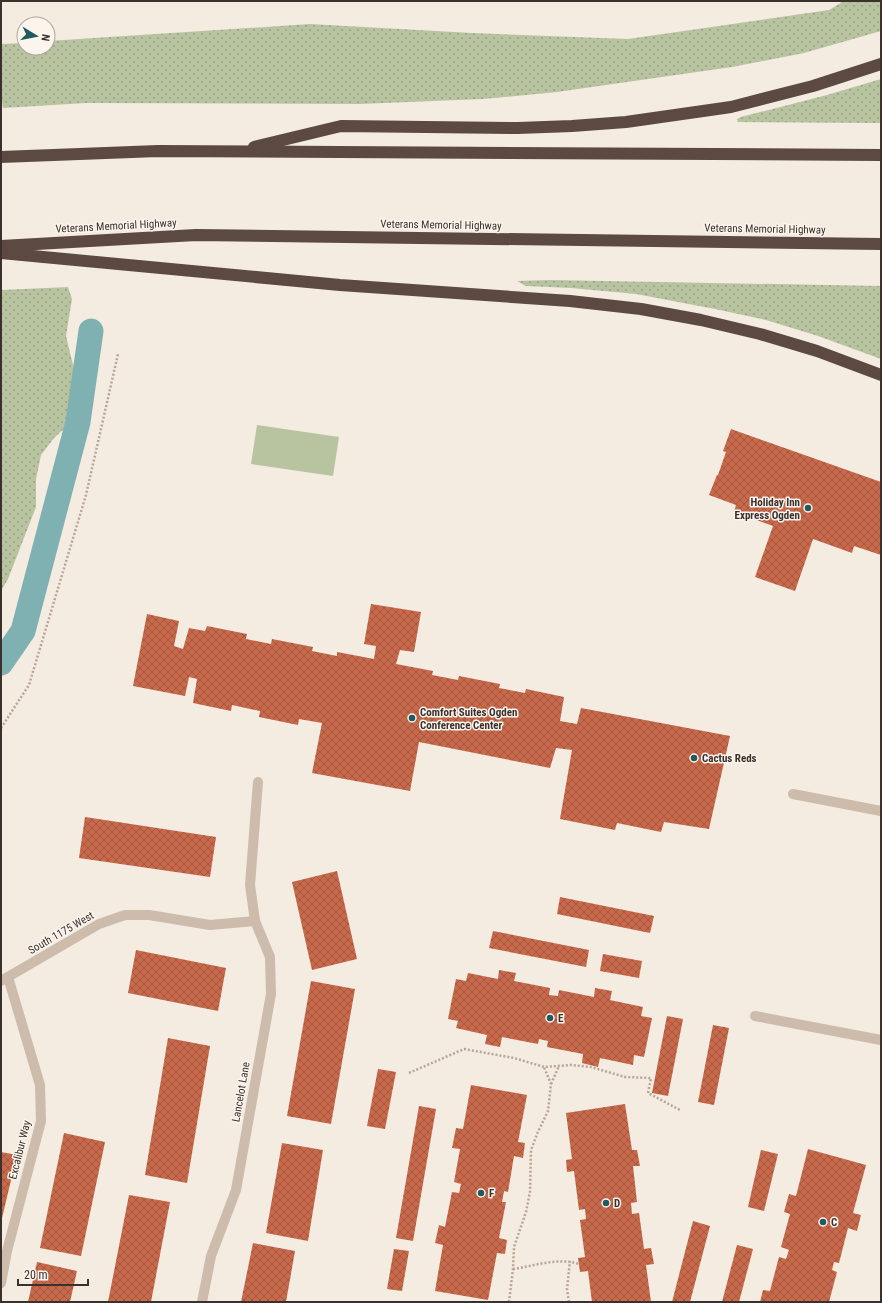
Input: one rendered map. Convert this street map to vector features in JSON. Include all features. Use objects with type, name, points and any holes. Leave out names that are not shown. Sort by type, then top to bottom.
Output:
[{"type":"highway","points":[[236,152],[341,126],[518,128],[626,122],[731,107],[813,86],[881,64]]},
{"type":"highway","points":[[1,157],[158,151],[881,155]]},
{"type":"highway","name":"Veterans Memorial Highway","points":[[1,246],[196,235],[881,244]]},
{"type":"highway","points":[[1,253],[340,284],[570,301],[641,309],[701,320],[760,334],[817,351],[881,375]]},
{"type":"street","name":"Lancelot Lane","points":[[202,1302],[211,1256],[236,1190],[271,994],[270,957],[255,920],[250,885],[258,782]]},
{"type":"street","points":[[793,794],[881,810]]},
{"type":"street","name":"South 1175 West","points":[[4,979],[99,924],[125,915],[149,915],[210,925],[255,920]]},
{"type":"street","name":"Excalibur Way","points":[[1,1283],[7,1251],[40,1121],[40,1085],[4,979]]},
{"type":"street","points":[[755,1016],[881,1040]]},
{"type":"path","points":[[1,728],[29,685],[86,495],[118,354]]},
{"type":"path","points":[[409,1073],[464,1049],[514,1058],[544,1067],[571,1065],[591,1067],[625,1077],[651,1078],[648,1092],[680,1110]]},
{"type":"path","points":[[509,1302],[514,1268],[514,1247],[526,1212],[530,1192],[531,1150],[548,1111],[551,1084],[559,1066]]},
{"type":"path","points":[[544,1067],[551,1084]]},
{"type":"path","points":[[514,1268],[530,1267],[540,1263],[570,1261],[578,1264]]},
{"type":"path","points":[[569,1302],[567,1289],[570,1261]]},
{"type":"green space","points":[[844,1],[881,1],[881,31],[804,53],[732,67],[557,92],[483,99],[359,104],[86,103],[3,108],[1,95],[1,44],[16,43],[16,56],[56,56],[56,40],[310,24],[472,33],[628,39],[829,10]]},
{"type":"green space","points":[[881,79],[881,123],[738,122],[737,119],[827,95]]},
{"type":"green space","points":[[550,280],[881,286],[881,359],[818,336],[766,320],[715,309],[636,294],[571,288],[526,286],[517,281]]},
{"type":"green space","points":[[68,287],[72,299],[66,336],[74,369],[75,396],[69,424],[54,438],[41,455],[36,479],[36,507],[8,579],[1,591],[1,290]]},
{"type":"green space","points":[[257,425],[339,437],[333,476],[251,464]]},
{"type":"building","name":"Holiday Inn Express Ogden","points":[[731,429],[881,482],[881,555],[854,546],[852,553],[813,539],[795,591],[755,577],[773,526],[734,512],[736,505],[709,495],[726,452],[723,451]]},
{"type":"building","name":"Comfort Suites Ogden Conference Center","points":[[371,604],[421,612],[414,652],[400,650],[396,664],[433,671],[432,675],[458,680],[459,676],[500,684],[499,688],[525,693],[526,689],[564,697],[560,721],[577,724],[581,708],[730,736],[709,829],[664,822],[661,832],[617,823],[615,830],[560,819],[572,750],[556,748],[550,768],[419,742],[410,791],[312,773],[322,723],[299,719],[298,725],[259,717],[260,711],[232,705],[231,711],[193,703],[197,679],[189,677],[185,696],[133,686],[147,614],[179,621],[174,646],[183,649],[189,628],[205,631],[207,626],[247,634],[246,639],[271,644],[272,639],[313,647],[312,651],[337,656],[337,652],[374,659],[376,646],[364,644]]},
{"type":"building","points":[[85,817],[216,837],[210,877],[79,858]]},
{"type":"building","points":[[337,871],[357,959],[312,970],[292,882]]},
{"type":"building","points":[[560,897],[654,916],[650,933],[557,914]]},
{"type":"building","points":[[493,931],[589,950],[586,967],[489,948]]},
{"type":"building","points":[[136,950],[226,968],[218,1011],[128,993]]},
{"type":"building","points":[[603,954],[642,961],[639,978],[600,971]]},
{"type":"building","name":"E","points":[[499,970],[516,973],[514,981],[550,988],[549,995],[558,996],[559,990],[594,997],[595,988],[612,991],[610,1000],[643,1007],[641,1016],[652,1018],[644,1057],[634,1055],[633,1065],[600,1058],[598,1067],[582,1063],[583,1054],[547,1047],[548,1041],[539,1039],[538,1044],[502,1037],[500,1047],[485,1044],[487,1035],[456,1028],[458,1021],[448,1019],[456,979],[466,981],[468,973],[498,979]]},
{"type":"building","points":[[311,981],[355,989],[331,1124],[287,1116]]},
{"type":"building","points":[[667,1016],[683,1019],[668,1096],[652,1093]]},
{"type":"building","points":[[713,1025],[729,1028],[714,1105],[698,1102]]},
{"type":"building","points":[[168,1038],[210,1046],[187,1183],[145,1175]]},
{"type":"building","points":[[378,1069],[396,1072],[385,1129],[367,1126]]},
{"type":"building","name":"F","points":[[471,1085],[527,1095],[518,1142],[525,1143],[523,1158],[514,1156],[508,1192],[504,1191],[502,1202],[506,1202],[499,1238],[507,1240],[505,1254],[497,1253],[488,1300],[435,1291],[443,1245],[435,1243],[439,1225],[445,1227],[452,1192],[459,1193],[461,1184],[454,1182],[460,1149],[452,1148],[456,1128],[463,1129]]},
{"type":"building","name":"D","points":[[625,1104],[632,1150],[637,1150],[640,1166],[633,1166],[637,1202],[631,1203],[632,1214],[639,1213],[644,1249],[651,1248],[654,1264],[646,1265],[651,1302],[592,1302],[588,1271],[580,1272],[578,1258],[585,1257],[580,1220],[586,1219],[585,1209],[579,1210],[574,1171],[567,1172],[566,1160],[572,1159],[566,1113]]},
{"type":"building","points":[[419,1106],[436,1109],[413,1241],[396,1238]]},
{"type":"building","points":[[64,1133],[105,1142],[81,1256],[40,1248]]},
{"type":"building","points":[[282,1143],[323,1150],[308,1241],[266,1233]]},
{"type":"building","name":"C","points":[[808,1149],[866,1165],[853,1213],[861,1215],[857,1231],[848,1228],[839,1263],[834,1262],[832,1270],[837,1272],[829,1302],[760,1302],[763,1290],[770,1291],[779,1257],[786,1259],[789,1250],[781,1247],[790,1214],[784,1212],[789,1194],[796,1196]]},
{"type":"building","points":[[761,1150],[778,1154],[764,1211],[748,1207]]},
{"type":"building","points":[[1,1152],[17,1155],[2,1218],[1,1218]]},
{"type":"building","points":[[129,1195],[170,1202],[151,1302],[108,1302]]},
{"type":"building","points":[[693,1221],[710,1226],[690,1302],[672,1302]]},
{"type":"building","points":[[253,1243],[295,1251],[286,1302],[241,1302]]},
{"type":"building","points":[[737,1245],[753,1249],[739,1302],[722,1302]]},
{"type":"building","points":[[394,1249],[409,1251],[402,1291],[387,1289]]},
{"type":"building","points":[[37,1262],[77,1271],[70,1302],[28,1302]]},
{"type":"waterway","points":[[1,663],[23,631],[78,422],[91,331]]},
{"type":"place","name":"Holiday Inn Express Ogden","points":[[808,508]]},
{"type":"place","name":"Comfort Suites Ogden Conference Center","points":[[412,718]]},
{"type":"place","name":"Cactus Reds","points":[[694,758]]},
{"type":"place","name":"E","points":[[550,1018]]},
{"type":"place","name":"F","points":[[481,1193]]},
{"type":"place","name":"D","points":[[606,1203]]},
{"type":"place","name":"C","points":[[823,1222]]}]
